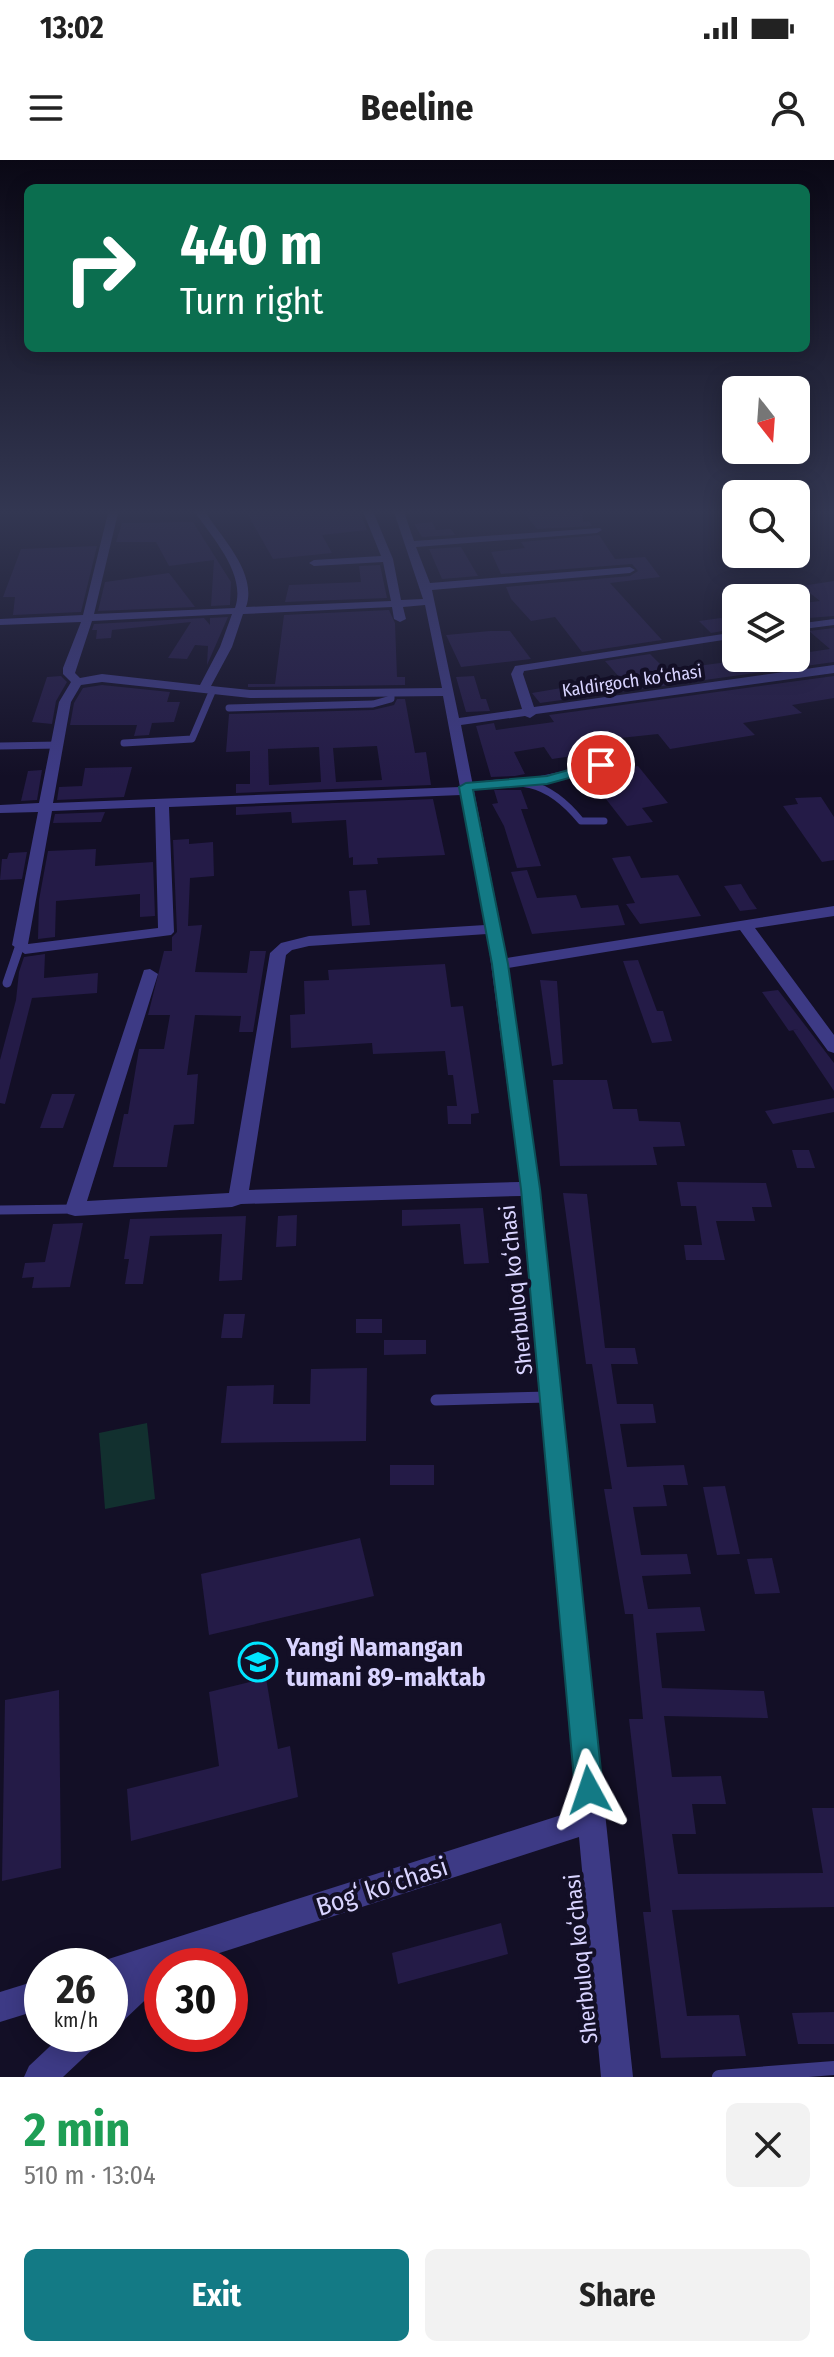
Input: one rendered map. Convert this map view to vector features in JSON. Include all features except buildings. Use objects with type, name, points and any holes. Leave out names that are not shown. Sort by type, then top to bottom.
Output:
[{"type":"street","points":[[77,682],[69,674],[69,668],[92,598]]},
{"type":"street","points":[[209,688],[244,598]]},
{"type":"street","points":[[395,598],[400,619]]},
{"type":"street","points":[[0,639],[6,622],[396,603],[412,598]]},
{"type":"street","name":"Sherbuloq koʻchasi","points":[[429,598],[500,964],[530,1189],[617,2077]]},
{"type":"street","points":[[810,625],[834,622]]},
{"type":"street","name":"Kaldirgoch koʻchasi","points":[[530,714],[517,674],[519,668],[722,637]]},
{"type":"street","name":"Kaldirgoch koʻchasi","points":[[454,722],[530,714],[834,669]]},
{"type":"street","points":[[162,802],[166,932],[48,948],[25,949],[20,945],[65,702],[77,682],[102,678],[273,695],[449,692]]},
{"type":"street","points":[[0,809],[466,789]]},
{"type":"street","points":[[500,964],[834,911]]},
{"type":"street","points":[[745,926],[834,1047]]},
{"type":"street","points":[[238,1197],[278,953],[287,946],[309,941],[491,929]]},
{"type":"street","points":[[150,974],[75,1209],[232,1200],[238,1197],[530,1189]]},
{"type":"street","name":"Bogʻ koʻchasi","points":[[191,1948],[592,1819]]},
{"type":"street","name":"Bogʻ koʻchasi","points":[[128,1995],[144,1980]]},
{"type":"street","points":[[0,2007],[24,2000]]},
{"type":"street","points":[[40,2077],[67,2052]]},
{"type":"lane","points":[[124,743],[192,739],[209,688]]},
{"type":"lane","points":[[229,708],[373,704],[391,699],[391,693]]},
{"type":"lane","points":[[0,746],[59,745]]},
{"type":"lane","points":[[466,789],[531,781],[618,763]]},
{"type":"lane","points":[[531,781],[558,793],[581,821],[604,821]]},
{"type":"lane","points":[[7,983],[20,945]]},
{"type":"lane","points":[[0,1210],[75,1209]]},
{"type":"lane","points":[[436,1400],[551,1397]]},
{"type":"lane","points":[[719,2077],[769,2076],[834,2068]]},
{"type":"green space","points":[[147,1423],[155,1499],[105,1509],[99,1433]]},
{"type":"place","name":"Yangi Namangan tumani 89-maktab","points":[[258,1662]]},
{"type":"route","points":[[589,1790],[530,1189],[500,964],[466,787],[514,780],[547,780],[601,765]]}]
